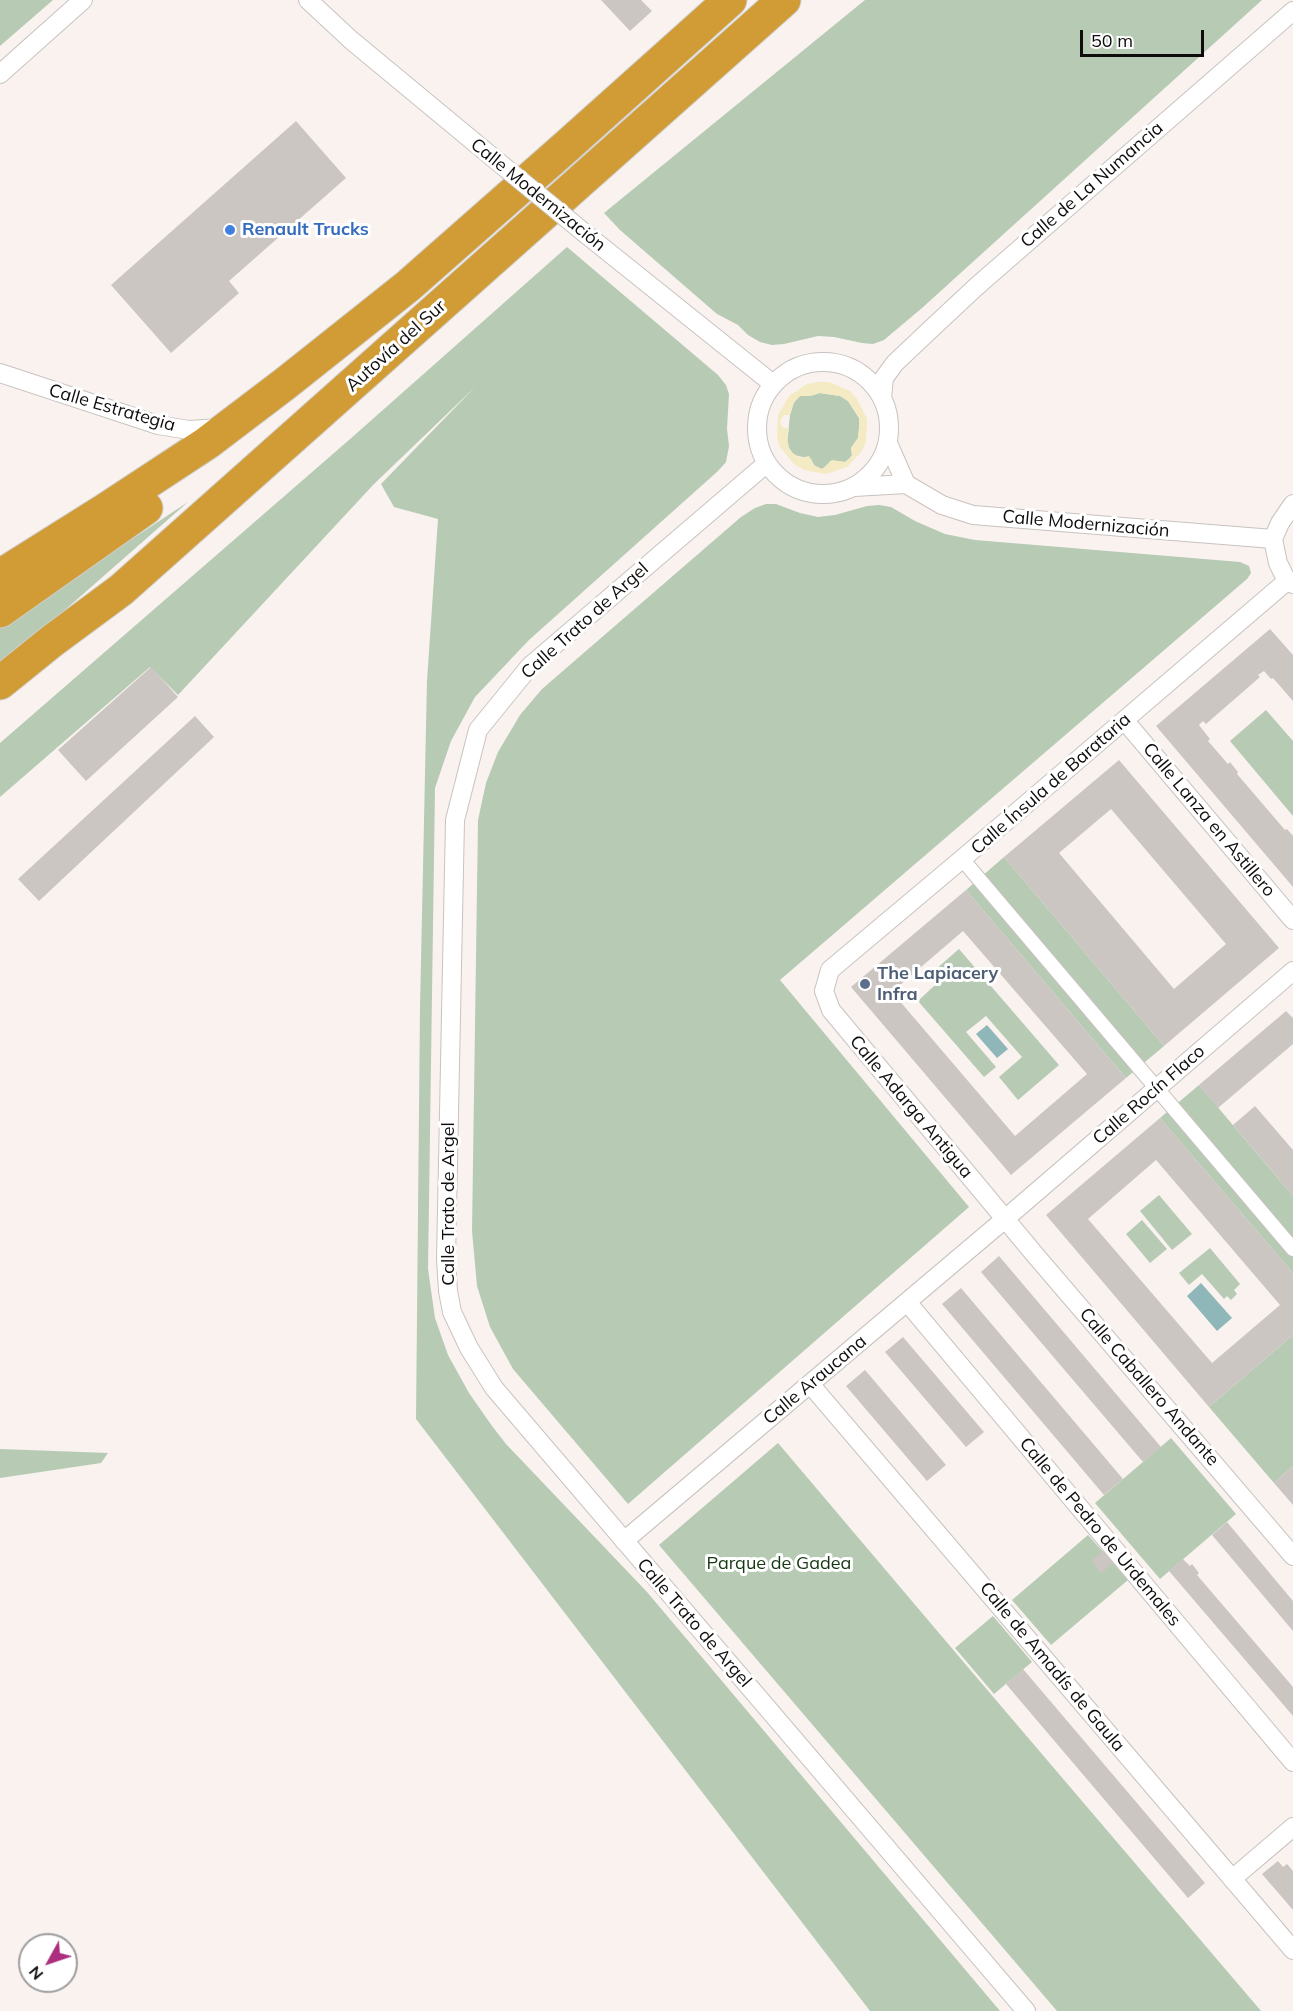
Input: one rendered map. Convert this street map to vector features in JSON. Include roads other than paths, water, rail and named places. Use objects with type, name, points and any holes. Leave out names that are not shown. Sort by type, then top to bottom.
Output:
[{"type":"highway","name":"Autovía del Sur","points":[[0,576],[227,428],[408,286],[730,0]]},
{"type":"highway","name":"Autovía del Sur","points":[[0,683],[121,590],[784,0]]},
{"type":"highway","points":[[0,611],[119,528],[220,452],[408,286]]},
{"type":"highway","points":[[0,559],[125,482],[175,464]]},
{"type":"highway","points":[[0,702],[121,590]]},
{"type":"street","points":[[0,74],[83,0]]},
{"type":"street","name":"Calle Modernización","points":[[308,0],[351,40],[491,156],[773,384]]},
{"type":"street","name":"Calle de La Numancia","points":[[882,398],[884,378],[895,363],[977,286],[1293,11]]},
{"type":"street","points":[[823,361],[842,364],[859,372],[872,383],[888,412],[890,428],[883,457],[866,479],[854,487],[835,494],[815,494],[796,489],[780,478],[767,463],[759,444],[757,422],[762,402],[773,384],[787,372],[804,364],[823,361]]},
{"type":"street","name":"Calle de La Numancia","points":[[859,372],[895,363]]},
{"type":"street","name":"Calle Estrategia","points":[[0,373],[158,425],[189,430],[227,428]]},
{"type":"street","points":[[854,487],[906,484],[888,443]]},
{"type":"street","name":"Calle Trato de Argel","points":[[767,463],[530,666],[478,730],[454,820],[446,1259],[448,1291],[452,1312],[469,1348],[494,1388],[1026,2011]]},
{"type":"street","name":"Calle Modernización","points":[[906,484],[942,506],[973,514],[1273,539]]},
{"type":"street","points":[[1290,582],[1278,563],[1273,539],[1293,504]]},
{"type":"street","name":"Calle Ínsula de Barataria","points":[[824,991],[830,970],[1290,582]]},
{"type":"street","name":"Calle Lanza en Astillero","points":[[1125,721],[1293,920]]},
{"type":"street","points":[[962,859],[1293,1249]]},
{"type":"street","name":"Calle Rocín Flaco","points":[[1005,1219],[1293,970]]},
{"type":"street","name":"Calle Adarga Antigua","points":[[824,991],[831,1010],[1005,1219]]},
{"type":"street","name":"Calle Araucana","points":[[624,1541],[1005,1219]]},
{"type":"street","name":"Calle Caballero Andante","points":[[1005,1219],[1293,1556]]},
{"type":"street","name":"Calle de Pedro de Urdemales","points":[[907,1302],[1293,1762]]},
{"type":"street","name":"Calle de Amadís de Gaula","points":[[810,1384],[1293,1950]]},
{"type":"street","points":[[1232,1879],[1293,1827]]},
{"type":"water","points":[[987,1025],[1008,1049],[997,1058],[976,1034]]},
{"type":"water","points":[[1201,1283],[1232,1318],[1217,1331],[1187,1296]]},
{"type":"place","name":"Renault Trucks","points":[[230,230]]},
{"type":"place","name":"The Lapiacery Infra","points":[[865,984]]},
{"type":"park label","name":"Parque de Gadea","points":[[779,1564]]}]
